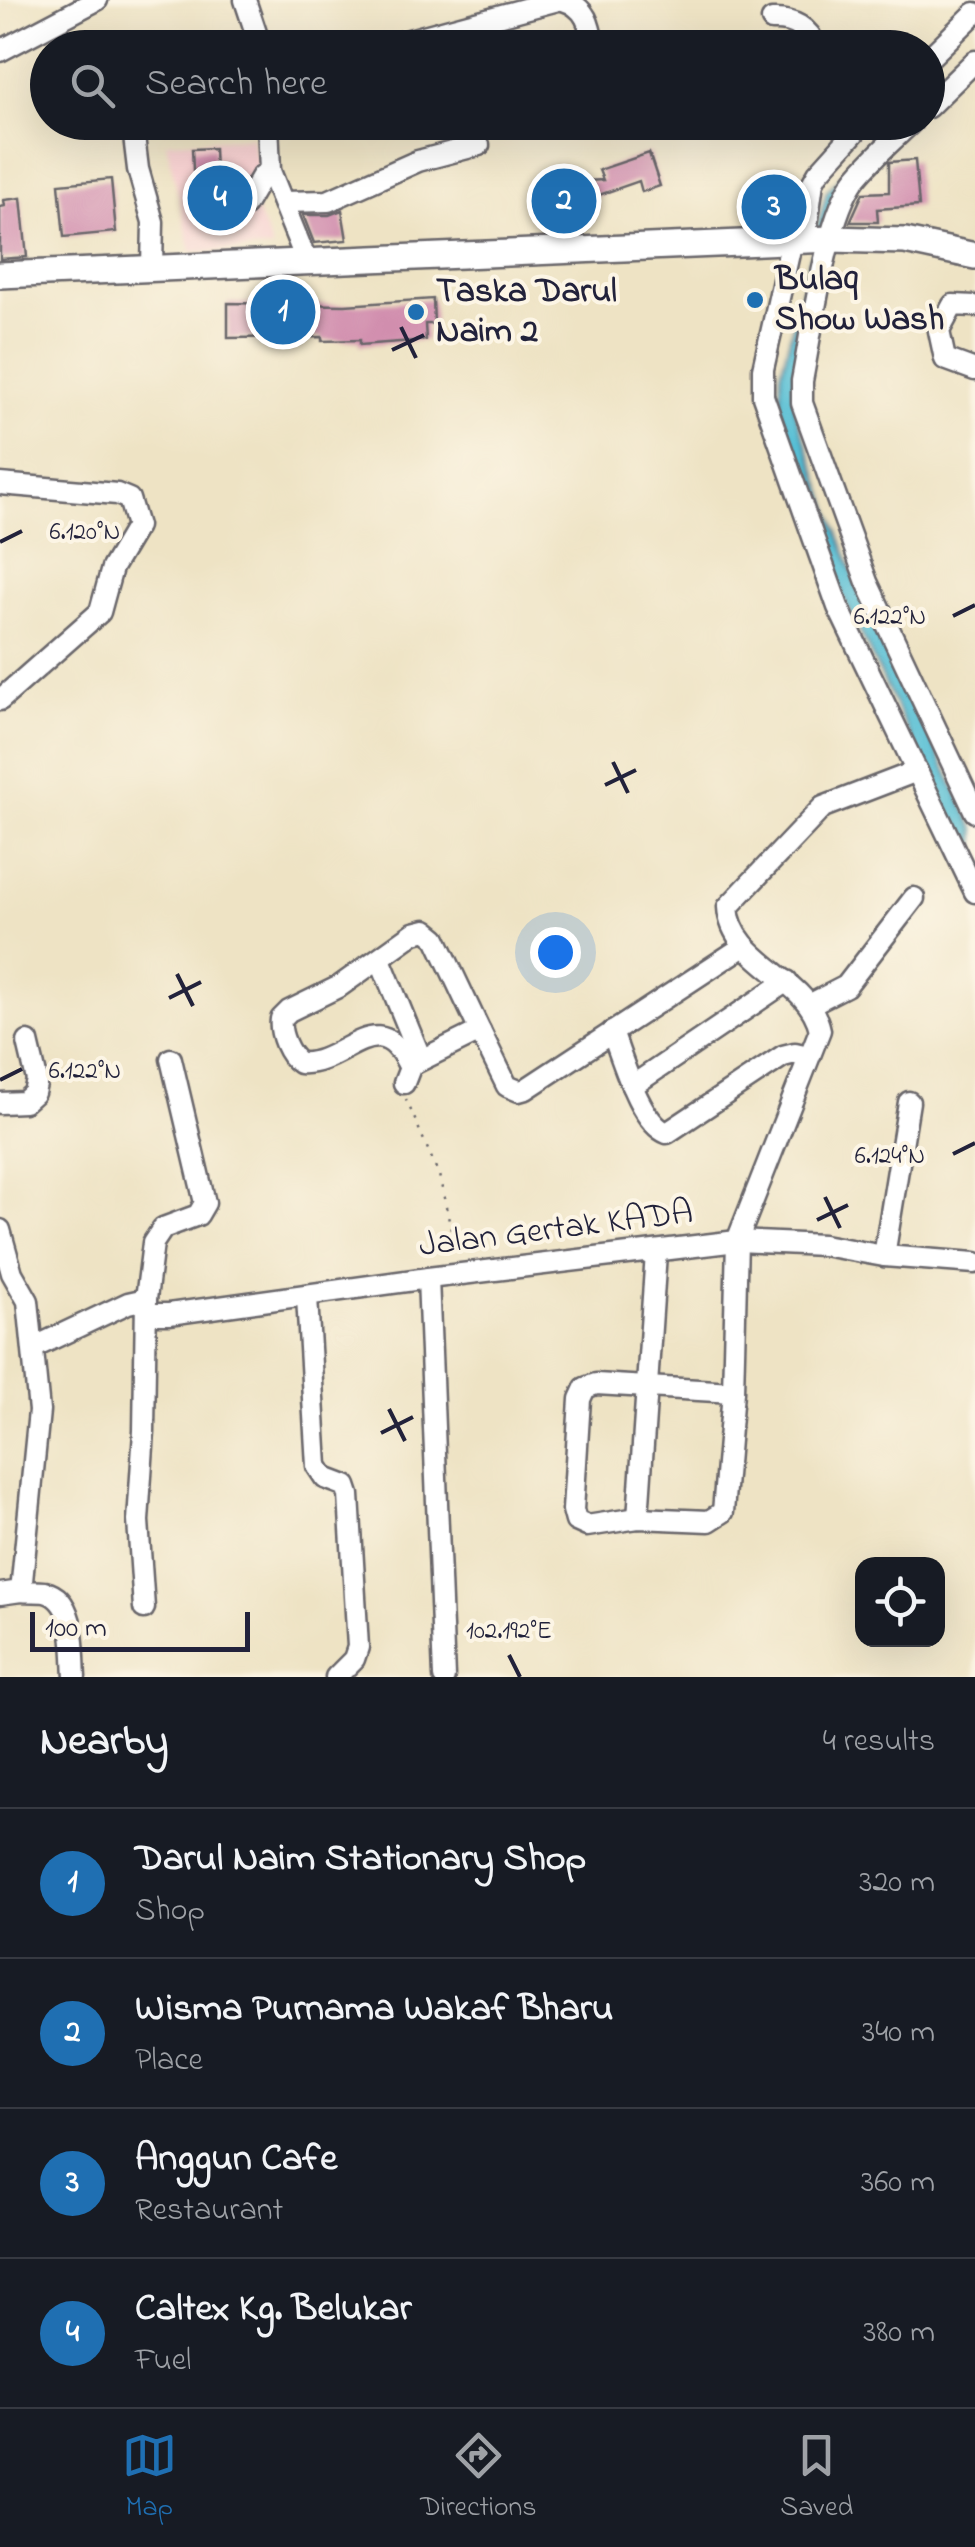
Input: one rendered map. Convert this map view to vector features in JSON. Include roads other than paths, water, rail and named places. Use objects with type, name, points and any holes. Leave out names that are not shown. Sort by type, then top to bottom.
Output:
[{"type":"main road","points":[[0,274],[809,240],[905,241],[975,256]]},
{"type":"street","points":[[41,30],[97,0]]},
{"type":"street","points":[[246,0],[255,30]]},
{"type":"street","points":[[447,30],[560,0],[572,2],[586,16],[590,30]]},
{"type":"street","points":[[945,39],[974,6]]},
{"type":"street","points":[[772,20],[795,22],[804,30]]},
{"type":"street","points":[[0,52],[30,36]]},
{"type":"street","points":[[945,91],[975,62]]},
{"type":"street","points":[[134,140],[153,222],[152,267]]},
{"type":"street","points":[[269,140],[270,171],[306,260]]},
{"type":"street","points":[[848,140],[814,182],[802,403],[867,582],[972,800]]},
{"type":"street","points":[[894,140],[856,178],[809,240],[763,369],[763,396],[838,606],[975,892]]},
{"type":"street","points":[[283,202],[328,201],[421,160],[479,145]]},
{"type":"street","points":[[245,205],[262,176],[270,171]]},
{"type":"street","points":[[975,306],[953,305],[939,331],[945,359],[975,370]]},
{"type":"street","points":[[0,484],[117,494],[129,498],[136,513],[136,526],[112,568],[100,612],[0,700]]},
{"type":"street","points":[[732,1392],[646,1390],[596,1384],[582,1393],[574,1491],[574,1516],[581,1525],[638,1518],[709,1521],[720,1517],[725,1506],[732,1392],[736,1241],[820,1030],[808,1005],[788,981],[744,946],[728,915],[730,904],[821,808],[917,771]]},
{"type":"street","points":[[808,1005],[846,986],[914,898]]},
{"type":"street","points":[[412,1069],[401,1051],[378,1036],[312,1063],[300,1063],[281,1030],[281,1019],[288,1011],[340,986],[414,932],[426,930],[432,933],[507,1086],[519,1091],[744,946]]},
{"type":"street","points":[[380,959],[412,1069]]},
{"type":"street","points":[[632,1086],[788,981]]},
{"type":"street","points":[[412,1069],[480,1031]]},
{"type":"street","points":[[612,1032],[632,1086],[658,1130],[667,1134],[783,1056],[808,1056]]},
{"type":"street","points":[[0,1103],[24,1102],[32,1097],[36,1086],[28,1042]]},
{"type":"street","points":[[144,1608],[138,1521],[146,1307],[154,1243],[158,1233],[198,1215],[205,1203],[172,1059]]},
{"type":"street","points":[[884,1256],[909,1102]]},
{"type":"street","points":[[0,1230],[12,1273],[28,1301],[39,1411],[10,1593],[46,1592],[55,1596],[71,1624],[76,1677]]},
{"type":"street","name":"Jalan Gertak KADA","points":[[35,1348],[128,1303],[169,1314],[736,1241],[823,1244],[884,1256],[975,1263]]},
{"type":"street","points":[[638,1518],[656,1252]]},
{"type":"street","points":[[428,1278],[444,1677]]},
{"type":"street","points":[[307,1297],[318,1466],[325,1478],[346,1486],[350,1495],[358,1652],[336,1677]]},
{"type":"water","points":[[873,140],[886,140],[841,191],[794,409],[859,591],[975,830],[975,871],[843,596],[780,413],[781,373],[827,191]]},
{"type":"place","name":"Caltex Kg. Belukar","points":[[220,198]]},
{"type":"place","name":"Wisma Purnama Wakaf Bharu","points":[[564,201]]},
{"type":"place","name":"Anggun Cafe","points":[[774,207]]},
{"type":"place","name":"Bulaq Show Wash","points":[[755,300]]},
{"type":"place","name":"Darul Naim Stationary Shop","points":[[283,312]]},
{"type":"place","name":"Taska Darul Naim 2","points":[[416,312]]}]
